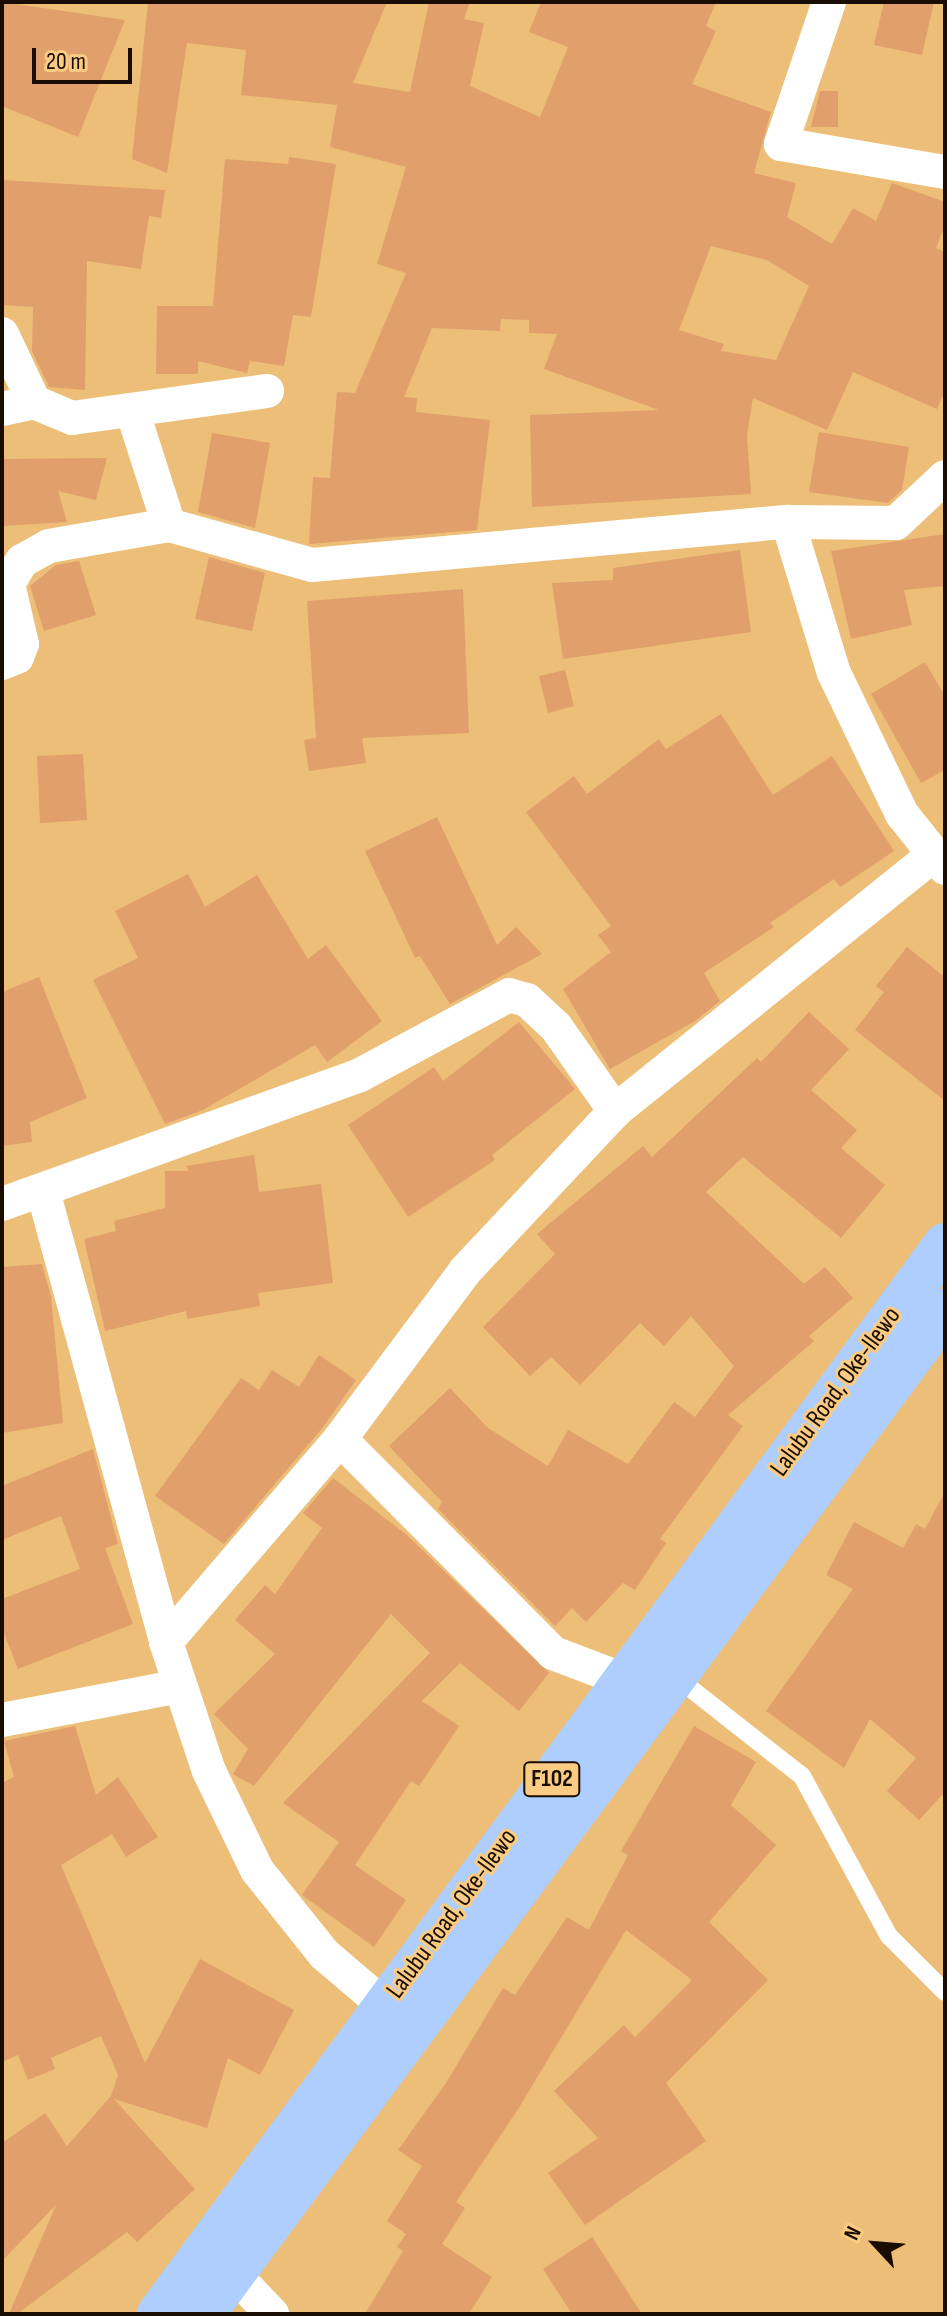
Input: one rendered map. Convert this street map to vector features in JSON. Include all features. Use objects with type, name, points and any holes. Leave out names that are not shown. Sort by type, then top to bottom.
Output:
[{"type":"main road","name":"Lalubu Road, Oke-Ilewo","points":[[159,2314],[945,1245]]},
{"type":"main road","name":"Lalubu Road, Oke-Ilewo","points":[[203,2314],[945,1311]]},
{"type":"street","points":[[829,2],[781,144],[809,153],[945,172]]},
{"type":"street","points":[[2,334],[18,377],[18,406],[72,418],[267,391]]},
{"type":"street","points":[[132,410],[169,525]]},
{"type":"street","points":[[2,663],[17,657],[22,644],[8,584],[22,561],[49,546],[169,525],[312,565],[788,522],[896,523],[945,477]]},
{"type":"street","points":[[166,1642],[340,1439],[465,1271],[615,1111],[938,862],[902,814],[834,673],[788,522]]},
{"type":"street","points":[[2,1204],[360,1075],[509,995],[527,1000],[556,1027],[615,1111]]},
{"type":"street","points":[[43,1191],[166,1642],[209,1771],[257,1870],[324,1954],[385,2006]]},
{"type":"street","points":[[340,1439],[553,1653],[624,1680]]},
{"type":"street","points":[[2,1720],[180,1686]]},
{"type":"street","points":[[233,2273],[272,2314]]},
{"type":"lane","points":[[676,1677],[802,1776],[889,1936],[945,1992]]},
{"type":"building","points":[[2,2],[125,20],[78,137],[2,106]]},
{"type":"building","points":[[148,2],[387,2],[353,83],[410,92],[429,2],[470,2],[464,19],[484,23],[470,86],[540,117],[568,47],[529,32],[541,2],[716,2],[706,26],[716,31],[692,84],[771,112],[754,173],[796,183],[787,217],[832,244],[853,208],[876,221],[892,183],[945,202],[945,225],[936,248],[945,252],[945,391],[937,409],[853,372],[827,430],[753,398],[747,435],[751,494],[532,507],[530,415],[659,410],[544,369],[557,334],[529,333],[529,320],[501,319],[500,331],[432,328],[404,397],[417,398],[416,412],[490,420],[477,530],[309,544],[313,477],[330,478],[337,392],[355,393],[406,273],[377,264],[406,167],[330,147],[337,105],[241,95],[246,50],[187,43],[167,173],[132,159]],"holes":[[[711,246],[767,260],[809,286],[776,360],[721,351],[724,344],[679,330]]]},
{"type":"building","points":[[884,2],[934,2],[922,55],[874,45]]},
{"type":"building","points":[[820,91],[838,91],[838,127],[811,127]]},
{"type":"building","points":[[289,157],[336,164],[311,317],[293,315],[284,366],[250,361],[247,373],[198,361],[198,374],[156,374],[157,306],[213,306],[225,159],[288,164]]},
{"type":"building","points":[[2,180],[165,190],[161,218],[149,216],[141,269],[87,261],[85,390],[49,387],[32,351],[33,307],[2,305]]},
{"type":"building","points":[[819,432],[909,447],[902,490],[888,503],[809,492]]},
{"type":"building","points":[[212,433],[270,443],[255,528],[198,512]]},
{"type":"building","points":[[107,458],[96,500],[58,491],[67,522],[3,526],[2,459]]},
{"type":"building","points":[[945,534],[945,586],[904,590],[912,625],[851,639],[831,551]]},
{"type":"building","points":[[740,550],[751,632],[563,659],[552,583],[613,580],[613,568]]},
{"type":"building","points":[[209,557],[265,573],[252,631],[195,619]]},
{"type":"building","points":[[79,561],[96,615],[44,631],[30,586],[56,565]]},
{"type":"building","points":[[463,589],[469,733],[362,738],[366,763],[309,771],[304,740],[316,738],[307,601]]},
{"type":"building","points":[[925,662],[945,696],[945,770],[921,783],[871,694]]},
{"type":"building","points":[[565,670],[574,706],[548,713],[539,676]]},
{"type":"building","points":[[721,714],[773,795],[832,756],[894,851],[840,887],[834,879],[770,923],[774,927],[704,973],[720,1001],[695,1021],[610,1069],[563,989],[611,952],[598,935],[611,926],[526,812],[574,776],[587,794],[659,739],[666,749]]},
{"type":"building","points":[[83,754],[87,820],[40,823],[37,756]]},
{"type":"building","points":[[437,817],[497,945],[516,927],[542,954],[450,1004],[420,956],[415,958],[365,851]]},
{"type":"building","points":[[188,874],[205,907],[257,875],[308,959],[326,945],[382,1021],[327,1062],[315,1045],[203,1110],[165,1124],[93,980],[138,958],[115,911]]},
{"type":"building","points":[[907,947],[945,977],[945,1101],[855,1030],[884,992],[876,986]]},
{"type":"building","points":[[39,977],[87,1098],[30,1122],[32,1142],[2,1146],[2,992]]},
{"type":"building","points":[[809,1012],[849,1049],[811,1090],[857,1130],[841,1148],[885,1185],[841,1238],[743,1157],[706,1192],[804,1284],[825,1267],[853,1298],[809,1336],[814,1341],[728,1415],[743,1426],[660,1539],[666,1543],[635,1590],[623,1583],[586,1622],[572,1608],[555,1626],[438,1509],[442,1502],[389,1446],[450,1388],[488,1428],[548,1466],[568,1430],[628,1464],[674,1402],[695,1417],[734,1366],[691,1316],[664,1346],[640,1323],[580,1385],[551,1357],[530,1376],[483,1327],[555,1254],[537,1234],[643,1146],[652,1157],[757,1058],[761,1062]]},
{"type":"building","points":[[519,1022],[575,1089],[492,1155],[495,1160],[408,1217],[348,1125],[434,1067],[443,1081]]},
{"type":"building","points":[[254,1155],[259,1192],[321,1184],[333,1283],[258,1293],[260,1306],[187,1319],[186,1311],[105,1331],[84,1239],[116,1231],[114,1221],[165,1208],[165,1171],[189,1171],[186,1166]]},
{"type":"building","points":[[42,1264],[51,1297],[63,1423],[2,1433],[2,1267]]},
{"type":"building","points":[[319,1355],[356,1380],[324,1426],[224,1544],[155,1496],[241,1378],[259,1390],[272,1370],[299,1387]]},
{"type":"building","points":[[93,1449],[118,1544],[105,1548],[133,1624],[18,1669],[2,1628],[2,1599],[80,1569],[61,1516],[2,1540],[2,1486]]},
{"type":"building","points":[[333,1478],[408,1536],[549,1673],[519,1711],[460,1663],[422,1701],[459,1726],[419,1786],[411,1781],[355,1865],[406,1900],[374,1947],[302,1895],[339,1842],[283,1803],[430,1653],[391,1614],[254,1786],[233,1774],[248,1749],[214,1714],[275,1654],[235,1620],[265,1585],[275,1594],[322,1528],[303,1513]]},
{"type":"building","points":[[945,1492],[945,1792],[919,1820],[887,1791],[916,1758],[870,1719],[844,1768],[766,1711],[853,1589],[826,1575],[854,1522],[903,1548],[916,1524],[925,1529]]},
{"type":"building","points":[[75,1726],[96,1795],[118,1777],[158,1837],[126,1857],[112,1834],[61,1865],[145,2063],[200,1959],[294,2010],[260,2075],[228,2058],[207,2128],[114,2099],[195,2189],[137,2242],[127,2232],[17,2314],[9,2314],[56,2205],[2,2261],[2,2143],[45,2113],[67,2146],[111,2096],[118,2075],[101,2036],[51,2058],[55,2069],[28,2080],[18,2055],[2,2062],[2,1783],[14,1777],[4,1741]]},
{"type":"building","points":[[694,1726],[756,1762],[731,1805],[776,1845],[709,1922],[768,1980],[666,2083],[706,2141],[585,2225],[548,2173],[598,2138],[554,2091],[624,2025],[635,2037],[692,1980],[626,1930],[520,2106],[456,2202],[465,2208],[442,2244],[492,2277],[469,2314],[365,2314],[403,2251],[397,2247],[406,2234],[387,2221],[422,2166],[398,2150],[446,2083],[503,1988],[515,1995],[567,1917],[589,1930],[628,1855],[621,1851]]},
{"type":"building","points":[[592,2237],[642,2314],[572,2314],[543,2269]]}]
